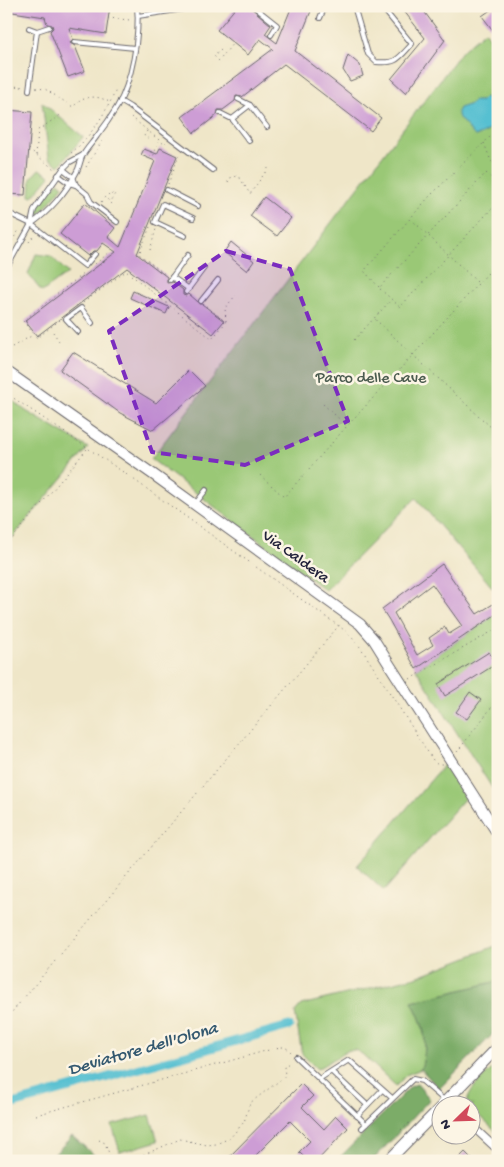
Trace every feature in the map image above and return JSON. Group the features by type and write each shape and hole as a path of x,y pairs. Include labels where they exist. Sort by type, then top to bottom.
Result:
{"street":[{"name":"Via Caldera","path":"6,371 193,508 360,624 374,640 498,834"},
{"path":"454,1094 498,1047"},
{"path":"388,1161 432,1117"},
{"path":"482,1135 498,1150"}],"lane":[{"path":"31,224 45,214 69,184 83,155 120,101 130,72 138,16 137,6"},
{"path":"138,16 203,6"},
{"path":"253,6 277,25 271,34"},
{"path":"320,18 325,6"},
{"path":"354,6 368,54 376,62 390,64 398,59 412,44 381,6"},
{"path":"29,28 37,31 49,27"},
{"path":"30,88 37,31"},
{"path":"74,42 134,48"},
{"path":"238,99 250,105 268,127"},
{"path":"120,101 130,106 213,170"},
{"path":"232,120 250,105"},
{"path":"220,113 232,120 249,141"},
{"path":"6,269 31,224 34,210 63,169 70,162 83,155"},
{"path":"63,169 74,177 76,185"},
{"path":"58,176 69,184 76,185 87,194 91,202 117,222"},
{"path":"167,188 198,206"},
{"path":"158,202 192,218"},
{"path":"163,204 154,222 185,236"},
{"path":"6,212 31,224 86,266 95,254"},
{"path":"188,255 171,278 187,290 204,268"},
{"path":"202,302 218,280"},
{"path":"78,332 65,317 80,306 92,324"},
{"path":"193,508 206,490"},
{"path":"296,1057 366,1124"},
{"path":"319,1079 349,1060 392,1098"},
{"path":"332,1072 367,1105"},
{"path":"362,1128 409,1082 415,1079 422,1081 435,1094"},
{"path":"357,1116 382,1090"}],"path":[{"path":"108,18 131,20"},
{"path":"221,50 214,56 219,61 233,43"},
{"path":"6,86 45,89 73,107 84,98 103,98 110,102"},
{"path":"36,155 38,130 62,114"},
{"path":"130,115 164,144 166,142"},
{"path":"498,129 429,197 364,272 400,307 498,202"},
{"path":"148,131 144,136 152,140"},
{"path":"85,168 106,134"},
{"path":"150,156 153,157 160,140"},
{"path":"484,143 491,161 498,167"},
{"path":"29,149 56,170"},
{"path":"167,188 181,154"},
{"path":"228,182 230,178 237,176 250,194 269,166"},
{"path":"379,288 486,173 498,184"},
{"path":"108,194 110,196 113,193 115,194 110,202"},
{"path":"410,218 478,282"},
{"path":"150,250 154,222"},
{"path":"154,222 139,254 171,278"},
{"path":"6,249 23,226"},
{"path":"96,264 110,252"},
{"path":"260,475 284,497 498,262"},
{"path":"65,317 37,338 23,321 89,269"},
{"path":"80,306 126,271 212,339 226,322 224,308 236,295"},
{"path":"354,340 392,300"},
{"path":"202,302 226,322"},
{"path":"374,319 493,429 498,423"},
{"path":"53,332 61,344"},
{"path":"12,347 34,334"},
{"path":"6,393 88,448 347,632 361,648 433,760 438,764 443,763"},
{"path":"323,404 347,426"},
{"path":"6,546 88,448"},
{"path":"187,518 193,508"},
{"path":"6,1020 343,620"},
{"path":"402,684 498,628"},
{"path":"455,756 498,699"},
{"path":"36,1115 282,1046 287,1048 296,1057 284,1066 285,1075 283,1078 250,1103 244,1122 230,1138 216,1144 207,1145 180,1139 130,1161"},
{"path":"401,1130 409,1122"},
{"path":"99,1140 105,1143 112,1161"}],"highlighted area":[{"path":"226,251 290,269 348,421 245,465 152,452 109,331"}],"green space":[{"name":"Parco delle Cave","path":"485,31 498,48 498,594 416,498 325,590 151,459 463,50"},
{"path":"42,102 83,137 59,166 49,158"},
{"path":"39,169 50,176 33,196 30,196 31,178"},
{"path":"58,182 63,186 39,214 36,209"},
{"path":"36,254 51,256 68,273 42,292 28,274"},
{"path":"6,396 26,411 88,448 6,545"},
{"path":"498,613 498,797 416,669"},
{"path":"444,765 465,798 384,891 357,866"},
{"path":"498,945 498,981 412,1002 420,1019 424,1035 423,1060 421,1069 406,1075 396,1086 362,1054 355,1050 349,1050 317,1069 302,1054 295,1012 301,1005 416,977"},
{"path":"498,981 498,1029 439,1089 421,1069 425,1051 424,1034 420,1019 412,1002"},
{"path":"498,1064 498,1134 482,1119 482,1094 470,1094 483,1077"},
{"path":"417,1084 430,1099 372,1161 336,1161 411,1086"},
{"path":"150,1115 158,1141 120,1152 112,1125"},
{"path":"72,1136 101,1161 48,1161"}],"water":[{"path":"485,97 498,100 498,122 485,133 475,136 459,118 457,112 459,108 471,104 473,101 481,101"}],"building":[{"path":"6,6 110,6 106,34 69,28 73,39 70,43 75,46 85,71 68,77 50,31 53,28 52,25 47,24 45,17 6,11"},
{"path":"237,6 249,6 271,25 265,34 277,43 292,6 313,6 295,51 381,118 371,131 284,64 242,97 236,96 235,101 223,110 218,110 217,115 194,133 182,117 273,49 260,39 248,55 217,30"},
{"path":"400,6 420,6 445,40 406,93 391,79 425,38"},
{"path":"498,6 498,37 482,16"},
{"path":"348,55 360,65 363,76 350,81 343,70"},
{"path":"6,110 32,112 25,195 6,194"},
{"path":"160,148 177,156 137,254 167,277 167,283 173,282 183,290 183,295 189,294 199,304 202,304 224,321 213,334 127,268 37,336 25,321 116,252 103,243 97,251 93,251 88,256 60,234 85,203 115,228 108,237 120,247 155,161 141,155 144,149 157,154"},
{"path":"264,197 291,218 277,236 250,216"},
{"path":"231,242 254,261 247,271 224,252"},
{"path":"133,291 169,307 166,314 130,298"},
{"path":"73,352 156,403 189,370 205,386 153,430 120,413 60,370"},
{"path":"442,564 477,614 498,601 498,613 416,669 382,609","holes":["432,584 462,626 449,634 445,627 429,638 433,645 417,655 394,613"]},
{"path":"489,652 496,664 445,696 438,684"},
{"path":"470,692 481,700 467,719 456,712"},
{"path":"301,1084 313,1096 302,1107 324,1129 336,1116 348,1128 317,1161 308,1161 299,1152 310,1141 290,1121 250,1161 225,1161"},
{"path":"465,1152 474,1161 456,1161"}],"waterway":[{"name":"Deviatore dell'Olona","path":"6,1106 289,1026"}]}
